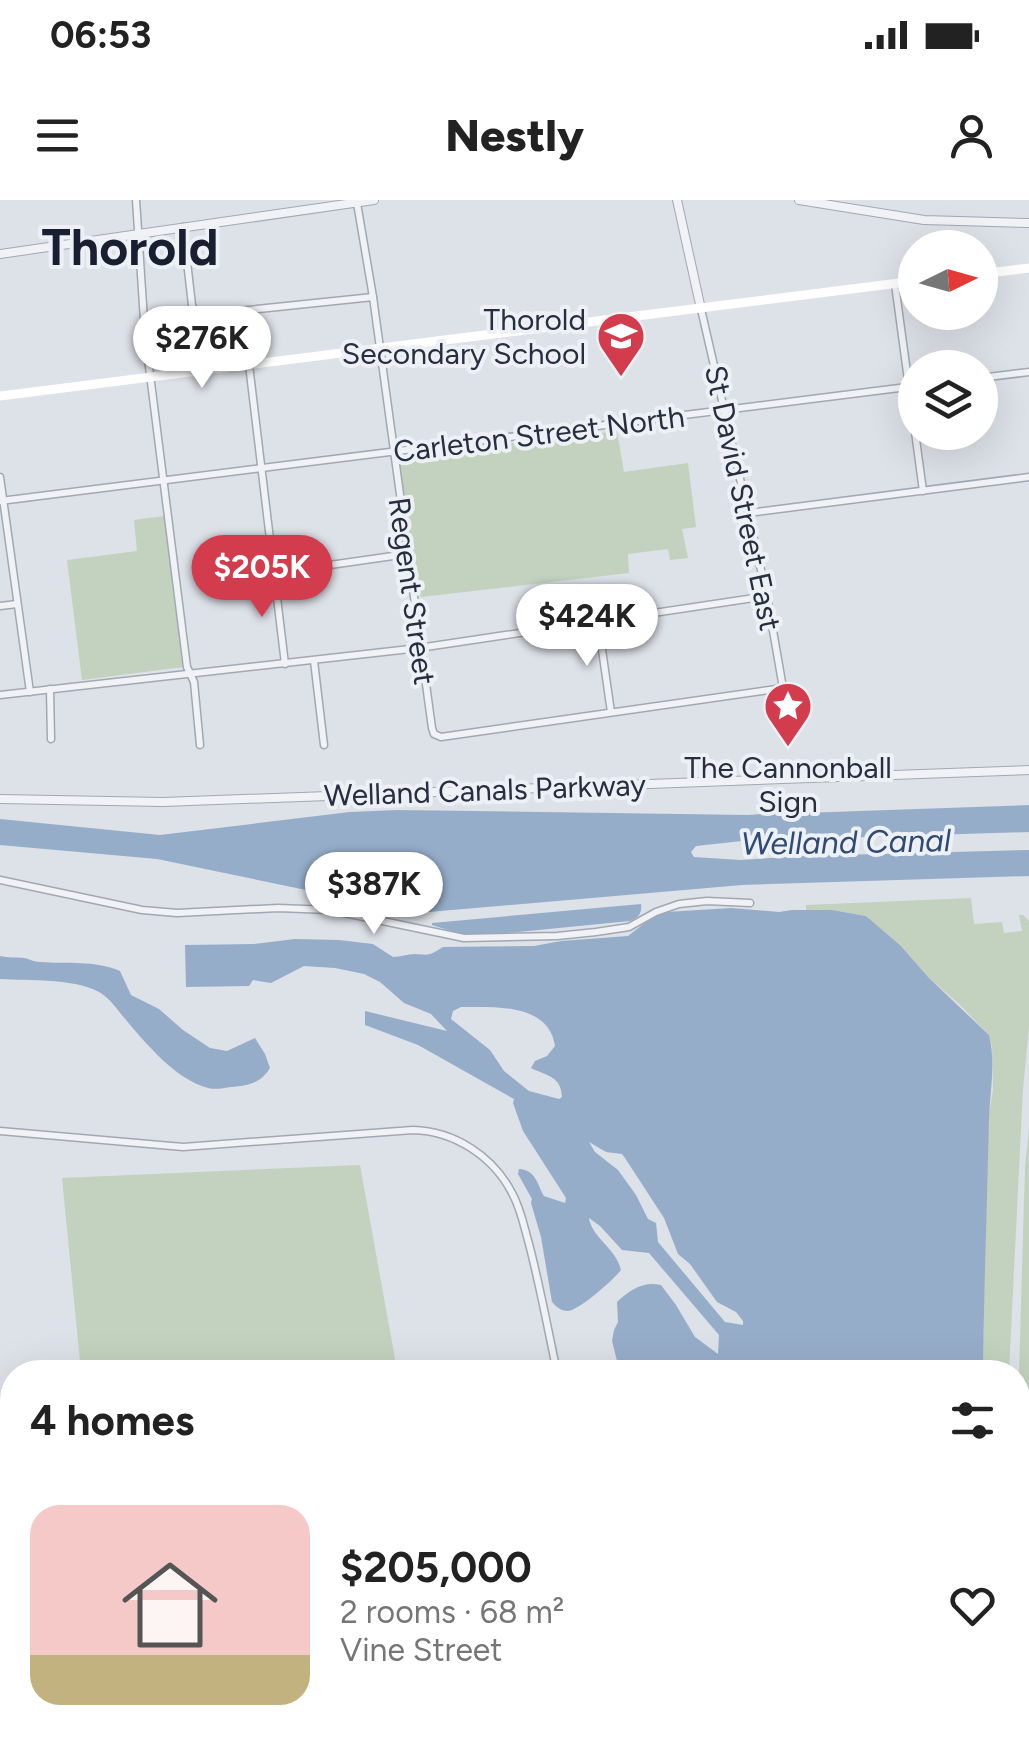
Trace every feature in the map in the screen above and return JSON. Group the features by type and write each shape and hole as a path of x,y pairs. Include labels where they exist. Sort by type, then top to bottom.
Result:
{"main road":[{"path":"998,272 1029,268"},
{"path":"0,396 898,284"}],"street":[{"path":"136,200 150,378 200,744"},
{"path":"0,254 374,200"},
{"path":"677,200 701,309"},
{"path":"799,200 942,221 1029,223"},
{"name":"Regent Street","path":"357,203 434,734 441,738 611,712"},
{"path":"183,226 192,306 200,315 373,298"},
{"path":"895,284 905,350"},
{"name":"St David Street East","path":"611,712 783,688 701,309"},
{"path":"249,365 285,664"},
{"path":"998,376 1029,372"},
{"name":"Carleton Street North","path":"1,501 898,389"},
{"path":"918,450 922,490"},
{"path":"0,477 30,692"},
{"path":"748,513 1029,477"},
{"path":"274,573 407,554"},
{"path":"0,695 419,648 766,596"},
{"path":"0,606 17,604"},
{"path":"598,622 611,712"},
{"path":"314,661 324,745"},
{"path":"50,689 52,739"},
{"name":"Welland Canals Parkway","path":"0,799 162,802 1029,770"},
{"path":"0,880 142,910 330,910 464,938 596,932 629,926 680,904 750,903"},
{"path":"0,1131 183,1148 413,1130 427,1130 462,1142 496,1168 512,1192 536,1271 555,1360"}],"green space":[{"path":"617,431 624,472 688,463 696,527 682,529 688,558 670,560 668,549 628,554 629,573 421,597 398,465 407,455"},
{"path":"164,516 183,667 82,680 67,560 137,551 134,520"},
{"path":"971,898 974,924 1002,922 1004,933 1022,931 1019,915 1029,921 1029,1026 1010,1360 983,1360 986,1186 993,1090 989,1035 866,916 806,910 806,905"},
{"path":"1029,1128 1029,1360 1019,1360"},
{"path":"360,1165 395,1360 80,1360 62,1178"}],"water":[{"path":"1029,805 1029,832 742,841 696,846 691,852 694,857 741,860 1029,850 1029,876 742,885 417,913 157,859 0,845 0,819 160,835 350,812 398,810 749,815"},
{"path":"641,904 639,915 630,921 498,934 460,934 432,925 432,923"},
{"path":"731,908 779,912 832,910 866,916 989,1035 992,1066 983,1360 617,1360 612,1341 618,1322 617,1302 643,1285 661,1285 695,1337 718,1354 719,1335 649,1253 622,1250 589,1218 621,1270 572,1310 562,1310 552,1302 532,1199 519,1169 533,1175 544,1196 565,1203 566,1198 523,1131 514,1099 418,1045 365,1025 365,1011 447,1031 431,1014 404,1003 364,974 335,968 304,966 271,983 253,980 249,986 186,987 185,945 339,940 373,944 396,957 429,954 443,947 534,946 628,936 655,915","holes":["461,1007 489,1007 531,1015 551,1032 555,1046 531,1068 556,1081 562,1097 529,1091 504,1071 490,1050 451,1019 453,1011","589,1142 606,1152 622,1154 664,1218 678,1254 690,1264 717,1302 736,1312 743,1325 725,1322 658,1242 656,1223 648,1219 618,1170 595,1152"]},
{"path":"0,956 91,964 120,971 131,995 159,1009 210,1048 227,1051 255,1038 270,1068 258,1080 243,1086 214,1089 195,1083 160,1057 103,994 64,982 0,979"}],"place":[{"name":"Thorold Secondary School","path":"621,378"},
{"name":"The Cannonball Sign","path":"788,748"}],"district":[{"name":"Thorold","path":"130,247"}],"water label":[{"name":"Welland Canal","path":"846,842"}]}
